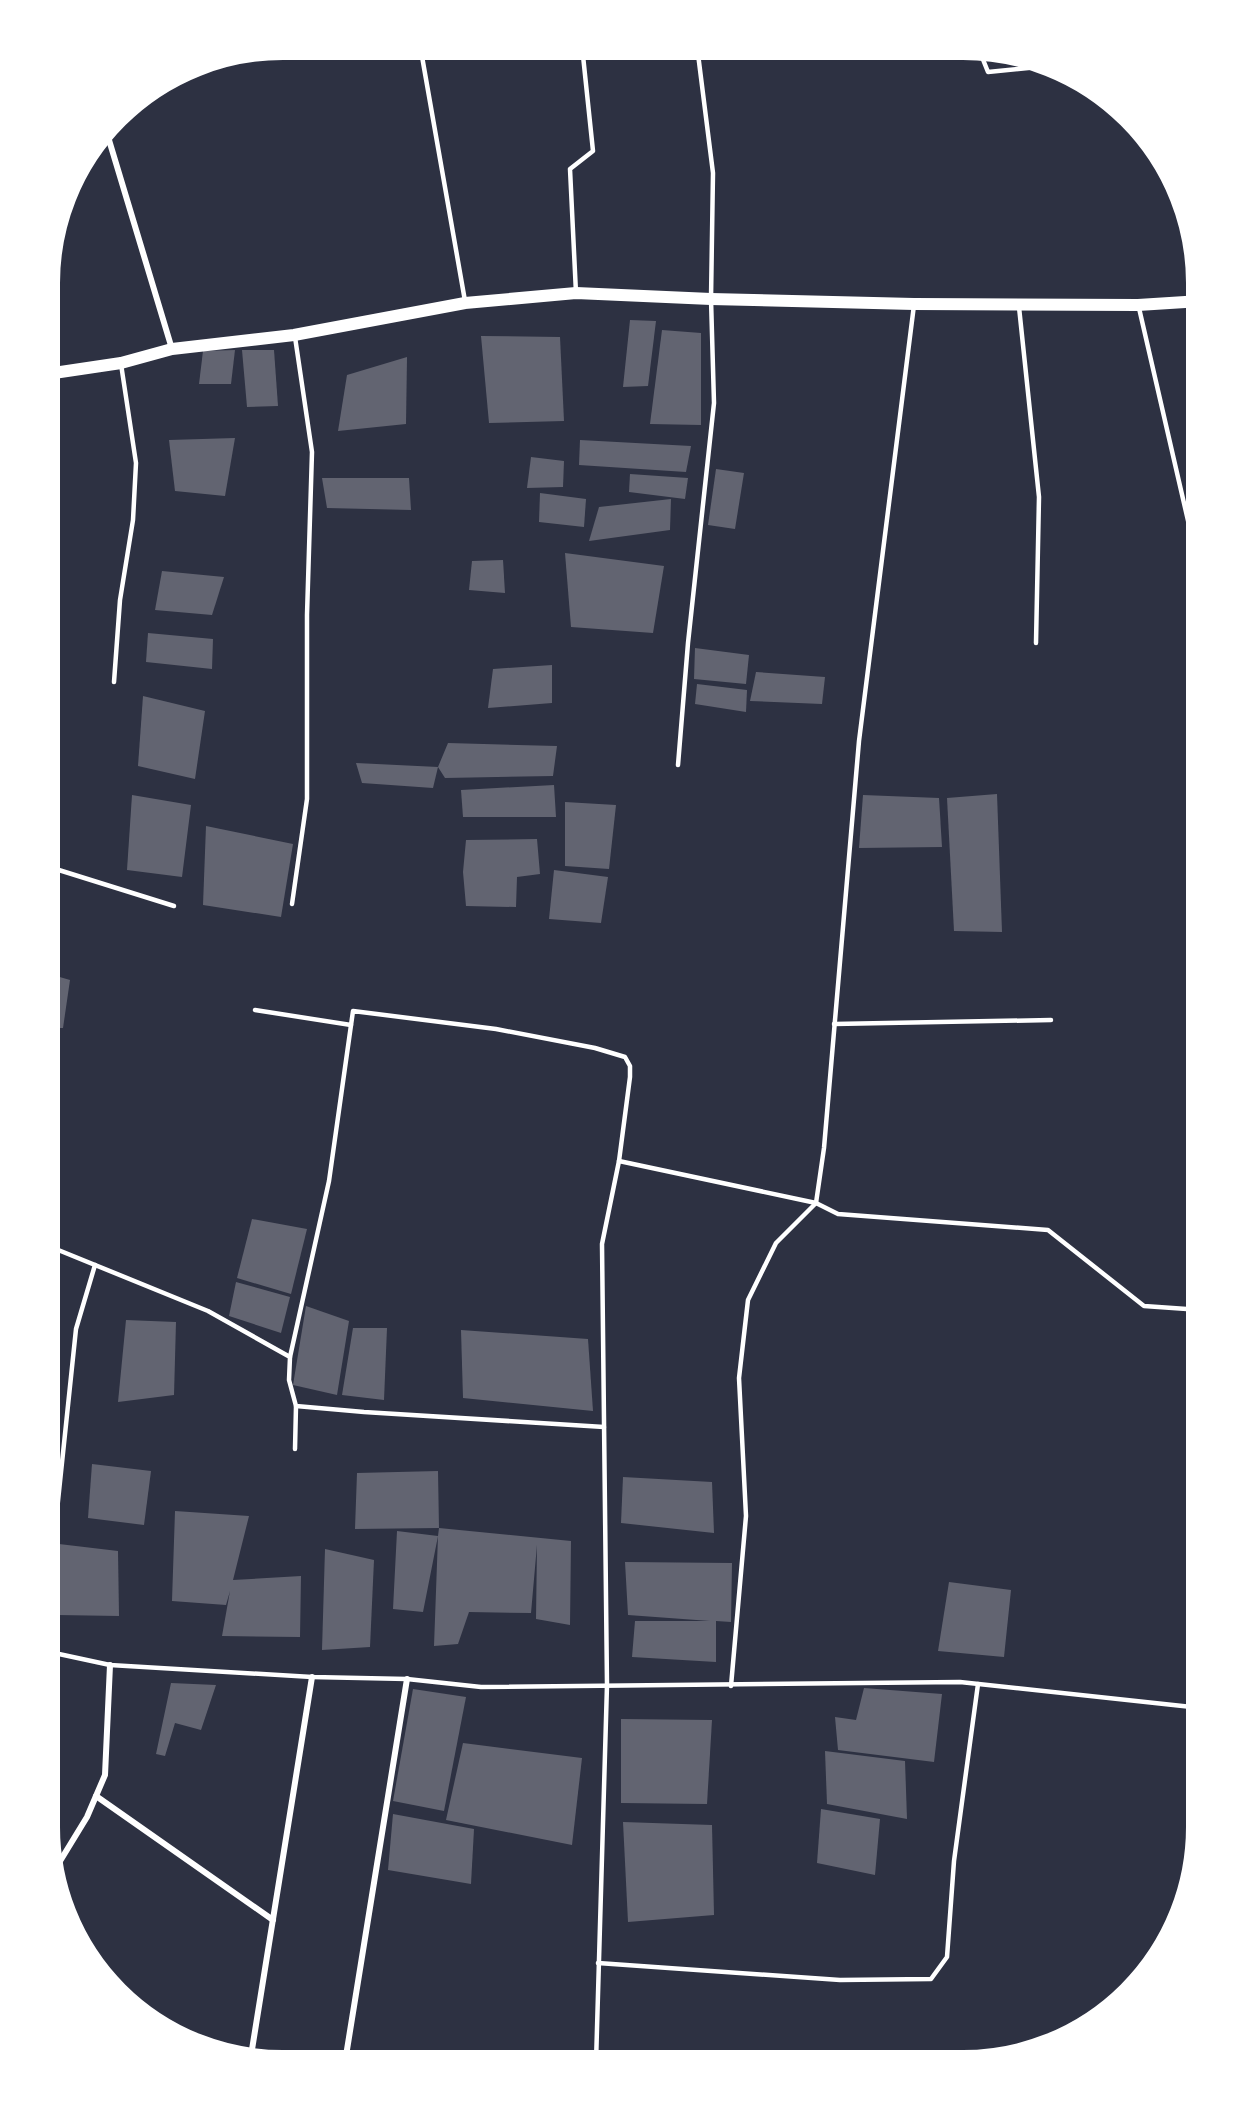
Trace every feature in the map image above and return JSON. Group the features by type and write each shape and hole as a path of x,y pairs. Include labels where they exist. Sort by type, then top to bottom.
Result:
{"main road":[{"path":"56,373 121,363 172,349 294,334 465,303 576,293 914,304 1138,305 1190,302"}],"street":[{"path":"108,137 172,349"},
{"path":"58,1864 87,1816 105,1775 110,1665"},
{"path":"252,2052 312,1677"},
{"path":"346,2054 407,1679"},
{"path":"96,1796 273,1920"}],"lane":[{"path":"422,56 465,303"},
{"path":"576,293 570,169 593,151 583,56"},
{"path":"678,765 688,643 714,403 711,299 713,173 699,56"},
{"path":"982,56 988,72 1034,67"},
{"path":"731,1686 746,1516 739,1378 748,1300 776,1243 816,1203 824,1148 859,741 914,304"},
{"path":"1019,304 1039,497 1036,643"},
{"path":"1138,305 1190,530"},
{"path":"292,904 307,799 307,615 312,452 294,334"},
{"path":"114,682 120,600 133,520 136,463 121,363"},
{"path":"56,869 174,906"},
{"path":"255,1010 351,1025"},
{"path":"295,1449 296,1406 289,1380 290,1357 329,1181 353,1011 496,1029 595,1048 625,1057 630,1066 630,1077 619,1161 602,1244 607,1685 596,2054"},
{"path":"834,1024 1051,1020"},
{"path":"619,1161 816,1203 838,1214 1048,1230 1144,1306 1190,1309"},
{"path":"56,1249 208,1311 290,1357"},
{"path":"56,1520 76,1329 95,1265"},
{"path":"296,1406 604,1427"},
{"path":"56,1653 110,1665 312,1677 407,1679 481,1687 960,1682 1190,1707"},
{"path":"598,1963 840,1980 932,1979 947,1957 954,1861 978,1684"}],"building":[{"path":"630,320 656,321 648,386 623,387"},
{"path":"662,330 701,333 701,425 650,424"},
{"path":"481,336 560,337 564,421 489,423"},
{"path":"235,350 231,384 199,384 203,351"},
{"path":"242,350 274,350 278,406 247,407"},
{"path":"407,357 406,424 338,431 347,375"},
{"path":"56,399 58,441 56,441"},
{"path":"235,438 225,496 175,491 169,440"},
{"path":"580,440 691,446 686,472 579,465"},
{"path":"531,457 564,461 563,487 527,488"},
{"path":"716,469 744,473 735,529 708,525"},
{"path":"630,474 688,478 685,499 629,492"},
{"path":"322,478 409,478 411,510 327,508"},
{"path":"540,493 586,499 584,527 539,522"},
{"path":"671,499 670,530 589,541 599,507"},
{"path":"565,553 664,566 653,633 571,627"},
{"path":"1189,556 1190,556 1190,616"},
{"path":"503,560 505,593 469,590 472,561"},
{"path":"162,571 224,577 212,615 155,610"},
{"path":"148,633 213,639 212,669 146,662"},
{"path":"695,648 749,655 746,684 694,679"},
{"path":"552,665 552,703 488,708 493,669"},
{"path":"756,672 825,677 822,704 750,701"},
{"path":"697,684 747,690 746,712 695,704"},
{"path":"143,696 205,711 195,779 138,766"},
{"path":"448,743 557,746 553,776 445,778 438,767"},
{"path":"356,763 438,767 433,788 362,783"},
{"path":"554,785 556,817 463,817 461,790"},
{"path":"997,794 1002,932 954,931 947,798"},
{"path":"132,795 191,805 182,877 127,870"},
{"path":"863,795 939,798 942,847 859,848"},
{"path":"565,802 616,805 609,869 565,866"},
{"path":"206,826 293,844 281,917 203,905"},
{"path":"537,839 540,874 517,877 516,907 466,906 463,872 466,840"},
{"path":"554,870 608,877 601,923 549,919"},
{"path":"56,976 70,980 63,1028 56,1028"},
{"path":"252,1219 307,1229 291,1294 237,1278"},
{"path":"236,1282 290,1297 281,1333 229,1316"},
{"path":"306,1306 349,1321 337,1395 293,1385"},
{"path":"126,1320 176,1322 174,1395 118,1402"},
{"path":"353,1328 387,1328 384,1400 342,1395"},
{"path":"461,1330 588,1339 593,1411 463,1398"},
{"path":"92,1464 151,1471 144,1525 88,1518"},
{"path":"438,1471 439,1528 355,1529 357,1473"},
{"path":"623,1477 712,1482 714,1533 621,1523"},
{"path":"175,1511 249,1516 233,1580 301,1576 300,1637 222,1636 230,1591 226,1605 172,1601"},
{"path":"439,1528 571,1541 570,1625 536,1619 537,1545 531,1613 469,1612 458,1644 434,1646"},
{"path":"397,1531 438,1536 423,1612 393,1609"},
{"path":"59,1544 118,1551 119,1616 57,1615"},
{"path":"325,1549 374,1560 370,1647 322,1650"},
{"path":"625,1562 732,1563 731,1622 716,1621 716,1662 632,1657 635,1621 710,1621 628,1615"},
{"path":"949,1582 1011,1590 1004,1657 938,1651"},
{"path":"171,1683 216,1685 201,1730 175,1723 165,1756 156,1754"},
{"path":"864,1688 942,1694 934,1762 838,1750 835,1717 856,1720"},
{"path":"413,1689 466,1697 444,1811 393,1801"},
{"path":"621,1719 712,1720 707,1804 621,1803"},
{"path":"463,1743 582,1758 572,1845 446,1820"},
{"path":"825,1751 905,1761 907,1819 827,1804"},
{"path":"821,1809 880,1819 875,1875 817,1863"},
{"path":"393,1814 474,1829 471,1884 388,1870"},
{"path":"623,1822 712,1825 714,1915 628,1922"}]}
